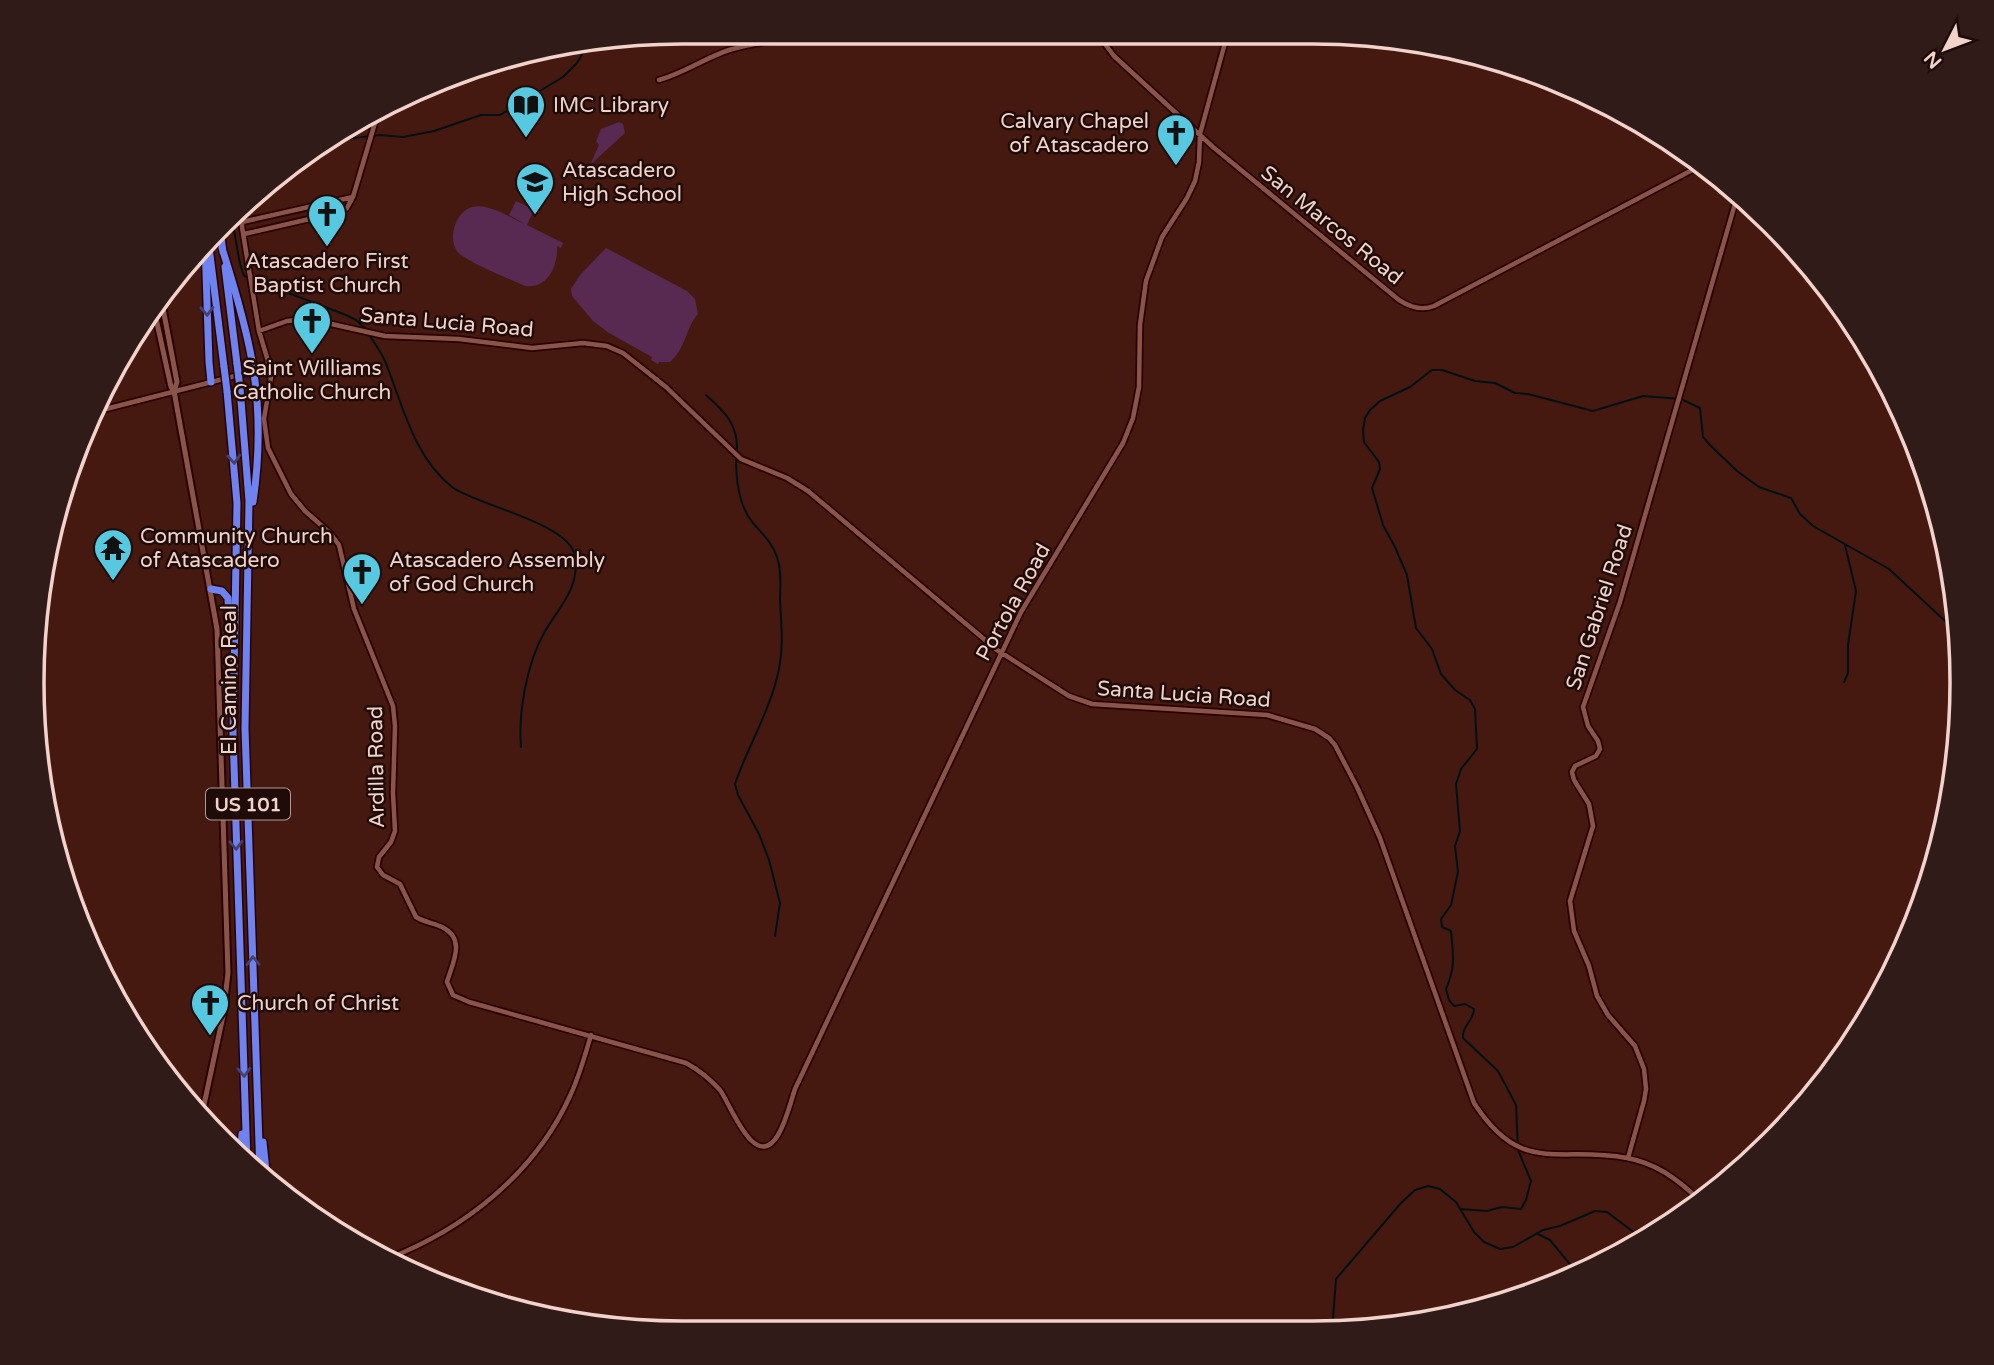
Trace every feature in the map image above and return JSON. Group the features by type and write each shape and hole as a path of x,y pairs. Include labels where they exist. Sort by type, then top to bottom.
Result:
{"highway":[{"name":"El Camino Real","path":"221,241 247,450 250,530 245,728 260,1162"},
{"path":"222,248 234,285 254,372 256,483 250,530"},
{"name":"El Camino Real","path":"209,254 227,391 237,503 233,733 247,1149"},
{"path":"207,255 211,382"},
{"path":"211,589 222,591 228,598 229,628 233,641"},
{"path":"241,1144 245,1102"},
{"path":"258,1109 265,1166"}],"main road":[{"name":"El Camino Real","path":"164,311 177,382 174,391"},
{"name":"El Camino Real","path":"156,321 174,391 218,639 228,973 223,1016 204,1106"}],"street":[{"path":"659,80 680,73 712,56 766,44"},
{"name":"San Marcos Road","path":"1105,44 1114,56 1269,194 1411,307 1425,309 1691,170"},
{"name":"Portola Road","path":"745,1135 751,1142 761,1146 772,1143 779,1134 795,1089 1001,653 1032,593 1124,443 1133,418 1139,387 1140,326 1146,281 1162,237 1195,181 1200,134 1225,44"},
{"path":"353,197 243,222 244,234 340,212 347,208 353,197 374,123"},
{"name":"San Gabriel Road","path":"1628,1158 1646,1090 1644,1069 1635,1046 1608,1015 1597,996 1574,930 1570,901 1593,827 1589,804 1574,780 1573,772 1576,766 1596,756 1600,748 1588,726 1583,707 1624,588 1735,204"},
{"name":"Ardilla Road","path":"244,234 259,331 268,361 266,368 271,377 264,419 268,448 297,501 339,545 354,609 393,706 395,831 391,842 379,857 378,869 400,884 416,917 444,928 453,937 457,955 447,982 453,995 469,1002 668,1057 694,1068 722,1092 745,1135"},
{"name":"Santa Lucia Road","path":"259,331 287,321 309,319 386,336 467,340 532,348 583,343 612,348 666,387 741,459 787,478 808,491 1001,653 1082,702 1267,715 1315,729 1329,738 1349,772 1380,838 1471,1093 1483,1117 1503,1137 1532,1152 1628,1158 1667,1172 1693,1194"},
{"path":"107,407 266,368"},
{"path":"399,1254 428,1242 468,1217 490,1200 526,1164 570,1096 591,1035"}],"shaded area":[{"path":"619,122 623,124 625,133 590,165 599,145 596,141 601,129"},
{"path":"516,201 534,210 527,225 563,243 561,248 557,246 556,261 550,275 540,284 533,286 525,286 469,260 457,251 453,242 455,225 461,214 477,206 496,210 525,224 509,215"},
{"path":"606,248 687,291 695,299 698,314 670,362 658,364 651,360 652,357 609,333 593,321 572,296 571,289 580,275"}],"waterway":[{"path":"347,139 380,135 403,137 434,131 481,115 500,115 563,77 584,52"},
{"path":"234,228 244,276 346,315 366,329"},
{"path":"369,334 385,361 418,445 439,474 464,494 540,524 557,534 569,544 575,556 576,568 571,588 544,633 528,673 521,719 521,747"},
{"path":"1461,1209 1521,1209 1531,1181 1518,1150 1516,1105 1498,1071 1463,1038 1474,1009 1465,1004 1454,1006 1446,989 1453,967 1451,931 1442,927 1441,919 1451,905 1458,872 1455,846 1460,831 1456,784 1461,769 1477,749 1475,709 1470,700 1455,690 1441,674 1432,649 1416,628 1407,575 1383,525 1372,488 1380,469 1379,462 1364,442 1365,418 1370,410 1380,401 1410,387 1432,370 1495,383 1515,393 1593,411 1643,396 1681,399 1700,408 1703,437 1737,471 1759,487 1791,498 1800,514 1813,526 1889,569 1947,623"},
{"path":"706,395 733,426 737,451"},
{"path":"736,456 737,483 744,508 773,547 780,573 781,660 771,698 735,784 769,860 780,903 775,936"},
{"path":"1844,682 1848,673 1848,645 1856,591 1845,545"},
{"path":"1333,1320 1336,1279 1401,1203 1415,1190 1428,1186 1440,1189 1456,1202 1474,1232 1484,1242 1500,1249 1513,1247 1543,1230 1595,1211 1607,1212 1635,1233"},
{"path":"1538,1234 1550,1240 1571,1266"}],"place":[{"name":"IMC Library","path":"526,139"},
{"name":"Calvary Chapel of Atascadero","path":"1176,167"},
{"name":"Atascadero High School","path":"535,216"},
{"name":"Atascadero First Baptist Church","path":"327,248"},
{"name":"Saint Williams Catholic Church","path":"312,355"},
{"name":"Community Church of Atascadero","path":"113,582"},
{"name":"Atascadero Assembly of God Church","path":"362,606"},
{"name":"Church of Christ","path":"210,1037"}]}
